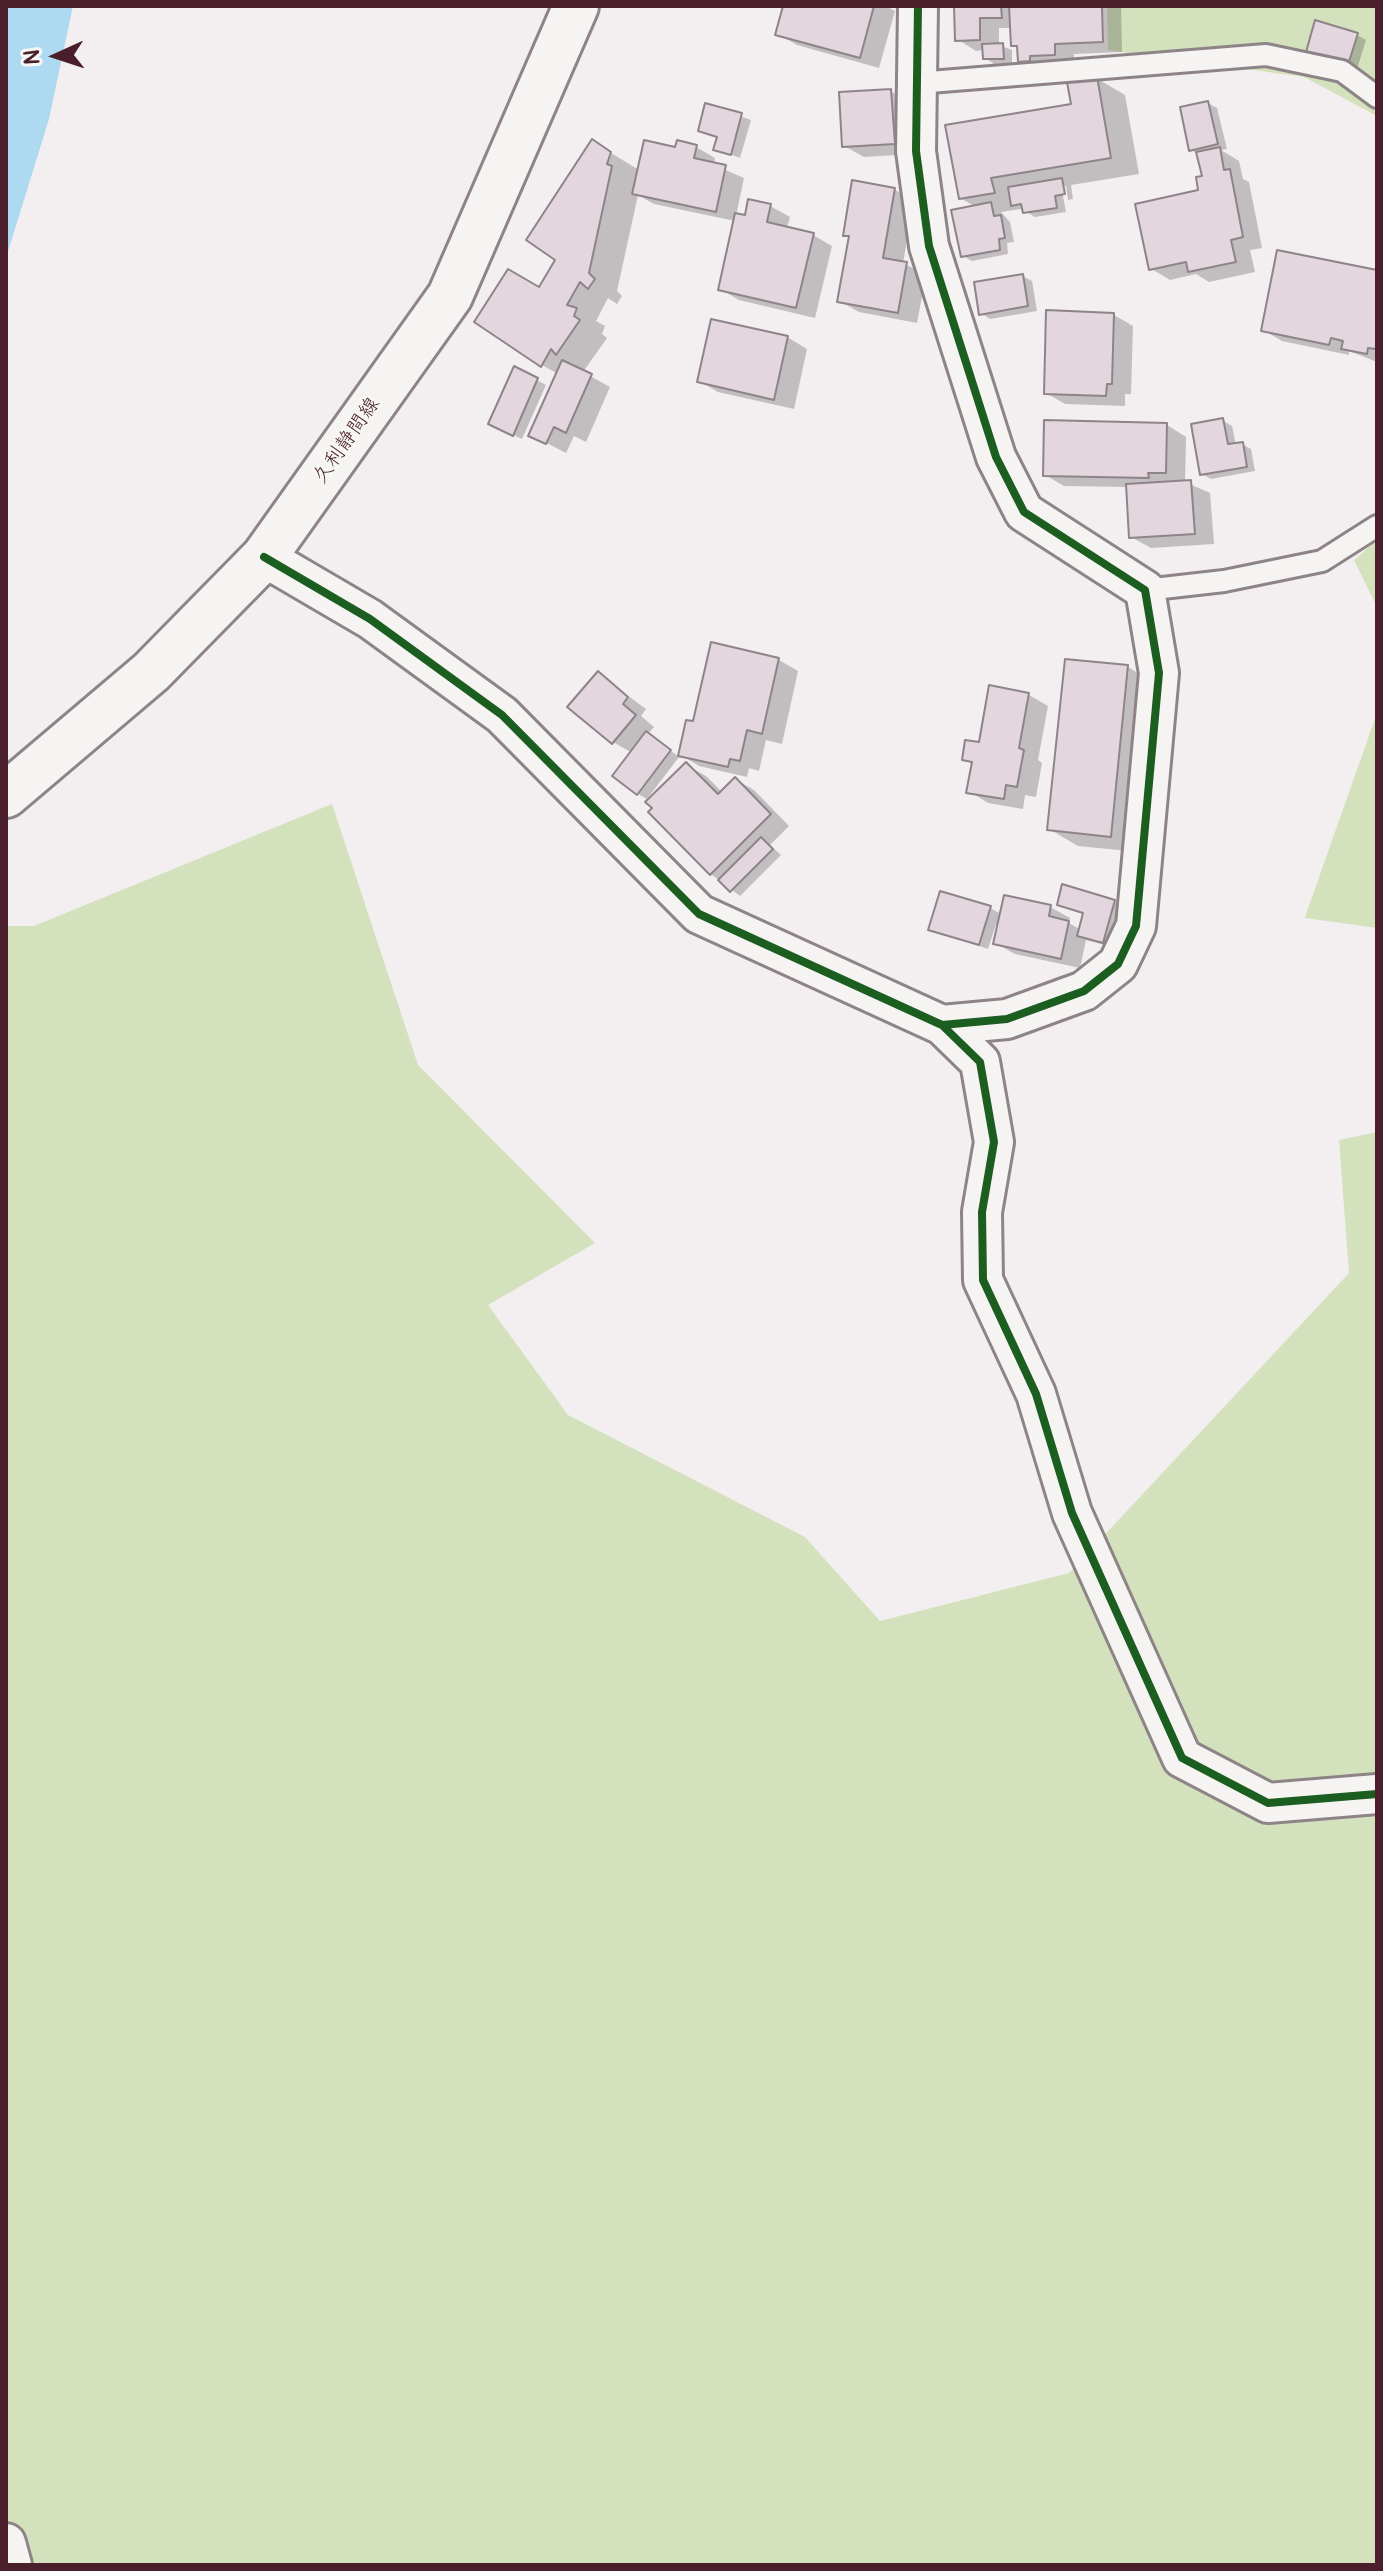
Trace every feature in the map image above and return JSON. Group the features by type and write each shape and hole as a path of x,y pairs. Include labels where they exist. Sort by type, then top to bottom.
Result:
{"main road":[{"name":"久利静間線","path":"6,795 151,672 264,557 450,296 576,6"}],"street":[{"path":"918,6 916,151 929,246 996,457 1024,512 1145,590 1159,673 1136,926 1118,964 1084,991 1007,1019 942,1025"},
{"path":"264,557 370,619 502,715 699,914 942,1025 980,1062 994,1142 982,1212 983,1280 1036,1394 1072,1513 1182,1758 1268,1803 1377,1794"},
{"path":"6,2543 12,2565"}],"lane":[{"path":"917,83 1266,55 1342,71 1377,97"},
{"path":"1145,590 1224,581 1322,561 1377,526"}],"green space":[{"path":"1107,6 1377,6 1377,116 1304,77 1108,50"},
{"path":"1377,540 1377,607 1354,560"},
{"path":"1377,713 1377,928 1305,918 1305,917"},
{"path":"332,804 418,1065 595,1243 488,1305 568,1415 805,1537 880,1621 1069,1573 1349,1273 1339,1140 1377,1132 1377,2565 6,2565 6,926 34,926"}],"water":[{"path":"6,6 73,6 49,119 6,258"}],"building":[{"path":"783,6 874,6 860,58 775,35"},
{"path":"954,6 1001,6 1002,18 980,18 980,40 955,41"},
{"path":"1009,6 1102,6 1103,42 1055,44 1055,55 1030,56 1030,61 1018,62 1017,46 1011,46"},
{"path":"1315,20 1358,33 1348,65 1306,52"},
{"path":"1003,43 1004,59 983,59 982,44"},
{"path":"1097,76 1111,158 991,178 995,193 959,199 945,125 1071,104 1067,82"},
{"path":"891,89 895,144 842,147 839,92"},
{"path":"1208,101 1218,144 1189,151 1180,107"},
{"path":"705,103 742,113 731,155 713,150 717,137 698,131"},
{"path":"592,139 611,152 607,164 612,166 589,273 595,279 588,289 580,282 567,305 577,308 574,316 580,320 556,355 551,349 541,367 474,322 508,269 539,287 555,260 526,240"},
{"path":"644,140 675,147 677,140 697,145 694,158 726,165 716,212 632,194"},
{"path":"1220,147 1224,170 1230,169 1243,237 1231,240 1236,262 1188,272 1186,262 1149,270 1135,204 1198,190 1196,177 1202,176 1196,152"},
{"path":"1062,178 1065,194 1055,196 1057,208 1023,213 1021,204 1011,206 1008,187"},
{"path":"852,180 895,188 883,258 907,262 898,313 837,302 849,236 843,236"},
{"path":"748,199 771,204 767,222 814,233 796,308 718,290 735,213 745,215"},
{"path":"991,202 994,216 1001,215 1005,238 999,239 1000,250 961,257 951,210"},
{"path":"1277,250 1377,270 1376,349 1368,348 1367,354 1341,349 1343,341 1331,338 1329,345 1261,331"},
{"path":"1023,274 1028,306 979,315 974,282"},
{"path":"1046,310 1114,313 1112,384 1107,384 1106,396 1044,394"},
{"path":"711,319 788,336 774,400 697,382"},
{"path":"562,360 592,374 566,433 554,427 546,444 528,436"},
{"path":"514,366 538,378 513,436 488,424"},
{"path":"1223,418 1228,444 1243,442 1247,467 1200,475 1191,424"},
{"path":"1044,420 1167,423 1166,473 1148,473 1149,478 1043,476"},
{"path":"1191,480 1195,534 1129,538 1126,484"},
{"path":"711,642 779,658 762,734 747,730 740,761 730,759 728,767 678,756 686,720 693,721"},
{"path":"1065,659 1128,665 1111,837 1047,830"},
{"path":"598,671 628,697 623,704 636,715 612,744 567,707"},
{"path":"989,685 1029,693 1019,748 1024,750 1017,787 1006,785 1004,799 966,793 972,762 962,760 965,740 979,742"},
{"path":"646,731 671,750 637,795 612,776"},
{"path":"686,762 718,794 735,777 771,814 710,875 648,812 652,808 645,802"},
{"path":"761,837 773,849 730,892 718,880"},
{"path":"1062,884 1115,900 1103,943 1077,936 1083,913 1057,905"},
{"path":"940,891 991,906 979,945 928,930"},
{"path":"1004,895 1051,905 1049,916 1069,921 1061,959 993,944"}],"cycle path":[{"path":"918,6 916,151 929,246 996,457 1024,512 1145,590 1159,673 1136,926 1118,964 1084,991 1007,1019 942,1025"},
{"path":"264,557 370,619 502,715 699,914 942,1025 980,1062 994,1142 982,1212 983,1280 1036,1394 1072,1513 1182,1758 1268,1803 1377,1794"}]}
